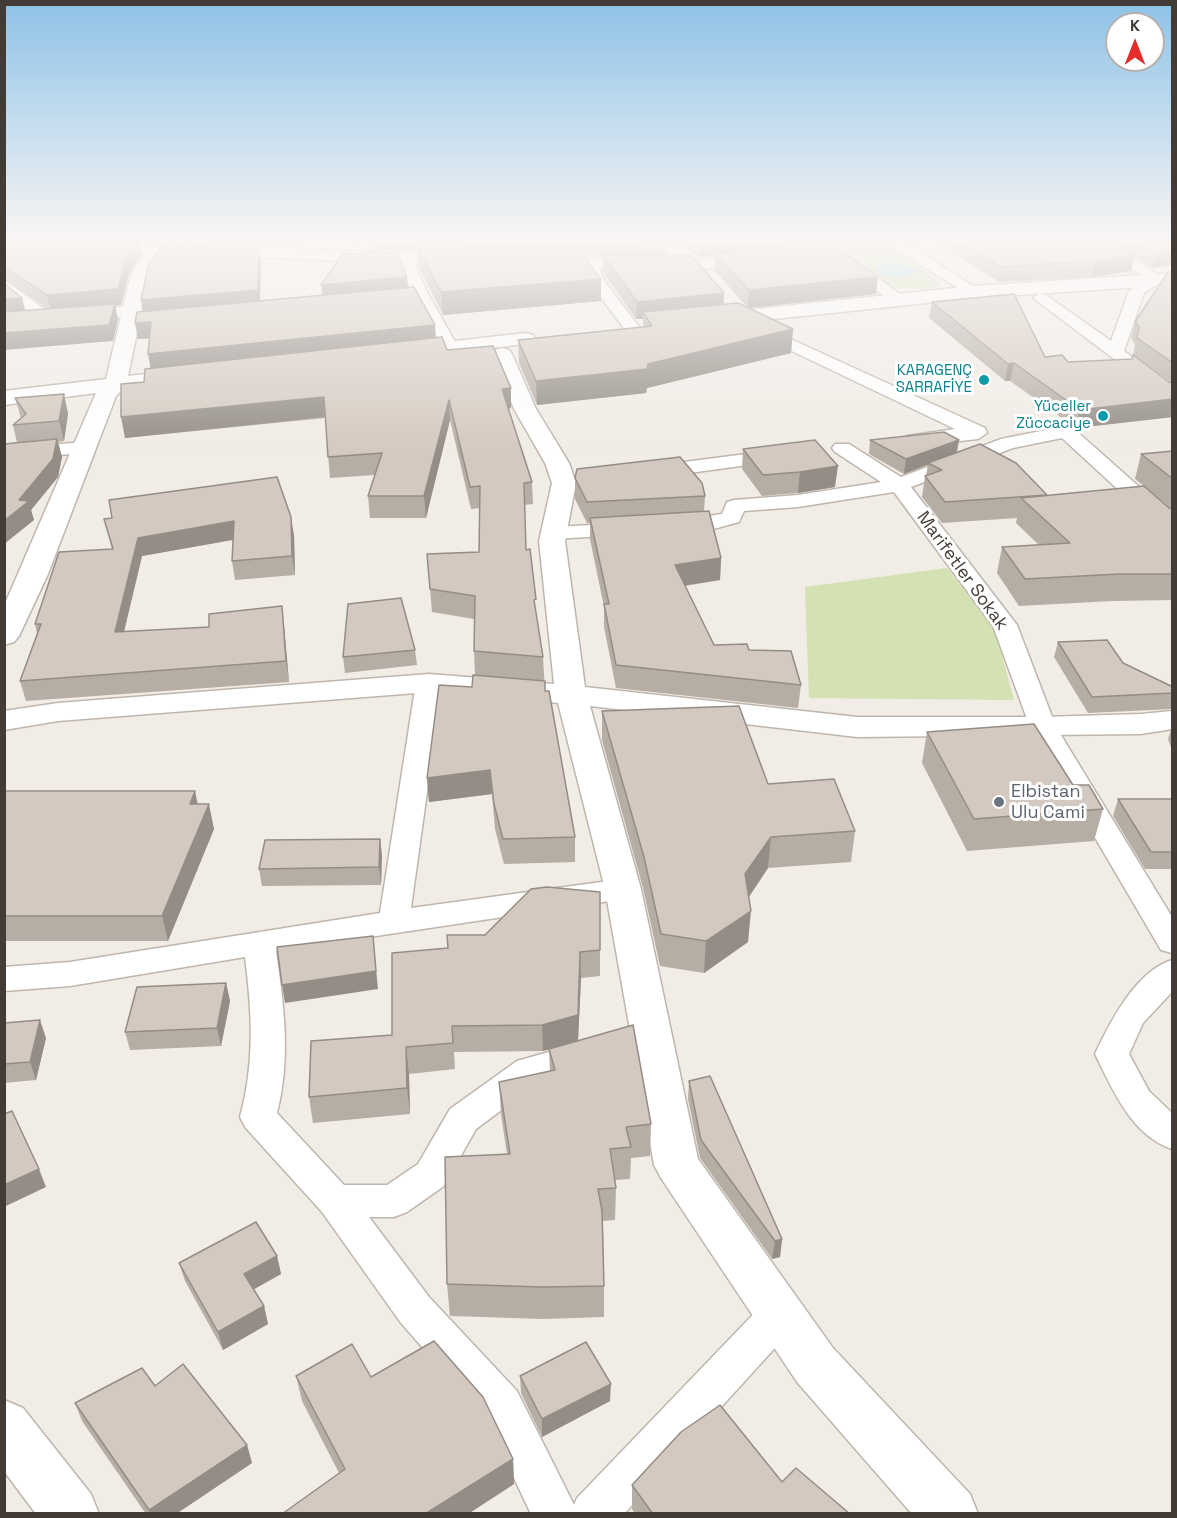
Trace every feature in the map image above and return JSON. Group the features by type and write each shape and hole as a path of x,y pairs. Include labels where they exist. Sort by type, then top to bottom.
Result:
{"street":[{"path":"38,312 46,318"},
{"path":"4,636 34,574 111,389 135,312"},
{"path":"426,312 450,347"},
{"path":"611,312 620,333 655,331"},
{"path":"738,312 746,321 978,432 1008,443"},
{"path":"700,326 813,312"},
{"path":"746,321 863,312"},
{"path":"1060,312 1173,394"},
{"path":"1115,352 1129,312"},
{"path":"4,322 46,318 134,317"},
{"path":"545,343 502,354 382,361 450,347 545,343"},
{"path":"502,354 525,409 557,463 575,482 552,541 571,695 623,889 677,1165 815,1365 950,1514"},
{"path":"4,398 209,379"},
{"path":"1153,380 1173,379"},
{"path":"4,408 111,389"},
{"path":"899,442 978,432"},
{"path":"555,533 704,525 732,518 734,506 798,501 899,485 1008,443 1066,432 1173,527"},
{"name":"Marifetler Sokak","path":"876,444 833,449 899,485 1005,625 1043,727 1173,942"},
{"path":"4,454 86,448"},
{"path":"630,475 801,453"},
{"path":"4,721 58,712 429,683 571,695 857,727 1043,727 1142,724 1173,720"},
{"path":"394,921 429,683"},
{"path":"4,979 70,974 394,921 623,889"},
{"path":"259,943 269,1023 268,1088 258,1117 334,1201 415,1310 501,1406 555,1514"},
{"path":"1173,972 1129,1016 1112,1054 1136,1101 1173,1134"},
{"path":"334,1201 394,1201 431,1175 463,1119 529,1071 651,1036"},
{"path":"593,1514 780,1314"},
{"path":"4,1426 71,1514"}],"green space":[{"path":"947,568 995,630 1014,700 809,698 805,587"}],"building":[{"path":"4,312 113,312 109,325 4,333"},
{"path":"137,312 428,312 435,325 148,354 151,322 135,323"},
{"path":"643,312 757,312 793,329 648,364 647,369 536,381 518,340 652,326"},
{"path":"944,312 1023,312 1045,357 1062,355 1068,362 1132,359 1133,355 1173,383 1173,399 1080,410 1014,363 1008,364"},
{"path":"1142,312 1173,312 1173,363 1137,338 1139,327 1135,322"},
{"path":"442,337 447,350 493,346 511,388 502,389 532,482 524,483 526,550 530,549 536,599 534,600 543,657 474,651 475,596 430,589 427,554 479,552 480,486 470,487 449,400 424,496 368,496 382,453 328,457 324,397 121,417 121,384 144,382 145,369"},
{"path":"64,394 59,421 13,425 26,414 15,398"},
{"path":"944,432 959,440 906,459 870,440"},
{"path":"57,439 53,459 19,500 29,501 4,521 4,444"},
{"path":"815,440 838,466 763,475 743,449"},
{"path":"980,444 1016,463 1047,495 945,502 925,476 942,470 928,463"},
{"path":"1173,451 1173,479 1141,454"},
{"path":"680,457 702,483 705,496 587,502 575,478 577,469"},
{"path":"277,477 291,517 292,556 232,561 234,521 138,538 115,632 209,627 209,614 282,606 286,661 20,681 41,624 35,624 59,552 113,549 104,519 112,518 109,500"},
{"path":"1144,486 1173,509 1173,574 1119,574 1025,579 1002,547 1070,543 1021,498"},
{"path":"709,511 721,558 675,565 714,645 747,644 749,650 791,651 801,685 616,665 604,604 609,604 590,518"},
{"path":"401,598 415,650 343,657 348,604"},
{"path":"1107,640 1123,663 1173,687 1173,693 1092,697 1058,642"},
{"path":"473,675 545,681 545,691 549,691 575,837 503,839 494,804 490,770 427,778 439,685 472,687"},
{"path":"739,706 768,784 834,779 855,831 771,837 745,874 751,911 706,941 661,934 644,857 602,711"},
{"path":"1034,724 1073,785 1089,785 1103,809 974,819 927,732"},
{"path":"4,791 195,791 190,804 209,804 162,916 4,916"},
{"path":"1118,799 1173,799 1173,852 1151,852"},
{"path":"380,839 379,867 259,869 265,840"},
{"path":"547,887 600,892 600,950 580,952 578,1015 542,1025 452,1026 453,1043 406,1047 407,1088 309,1097 311,1041 392,1035 392,953 448,948 447,935 485,935 531,889"},
{"path":"373,936 376,971 282,985 277,947"},
{"path":"226,983 217,1028 125,1032 137,987"},
{"path":"40,1020 30,1062 4,1064 4,1023"},
{"path":"633,1025 651,1124 626,1127 631,1147 610,1149 616,1188 598,1189 602,1211 604,1286 447,1284 445,1157 510,1154 499,1082 555,1070 549,1049"},
{"path":"710,1076 782,1239 775,1241 701,1140 689,1081"},
{"path":"12,1111 39,1169 4,1185 4,1114"},
{"path":"256,1222 277,1256 244,1274 264,1306 218,1332 179,1263"},
{"path":"434,1341 483,1397 513,1459 425,1514 282,1514 345,1469 296,1376 352,1344 371,1377"},
{"path":"586,1342 611,1384 542,1419 520,1376"},
{"path":"183,1364 247,1445 149,1510 75,1403 142,1368 155,1386"},
{"path":"720,1405 782,1482 796,1468 850,1514 653,1514 632,1485 681,1432"}],"place":[{"name":"KARAGENÇ SARRAFİYE","path":"984,380"},
{"name":"Yüceller Züccaciye","path":"1103,416"},
{"name":"Elbistan Ulu Cami","path":"999,802"}]}
